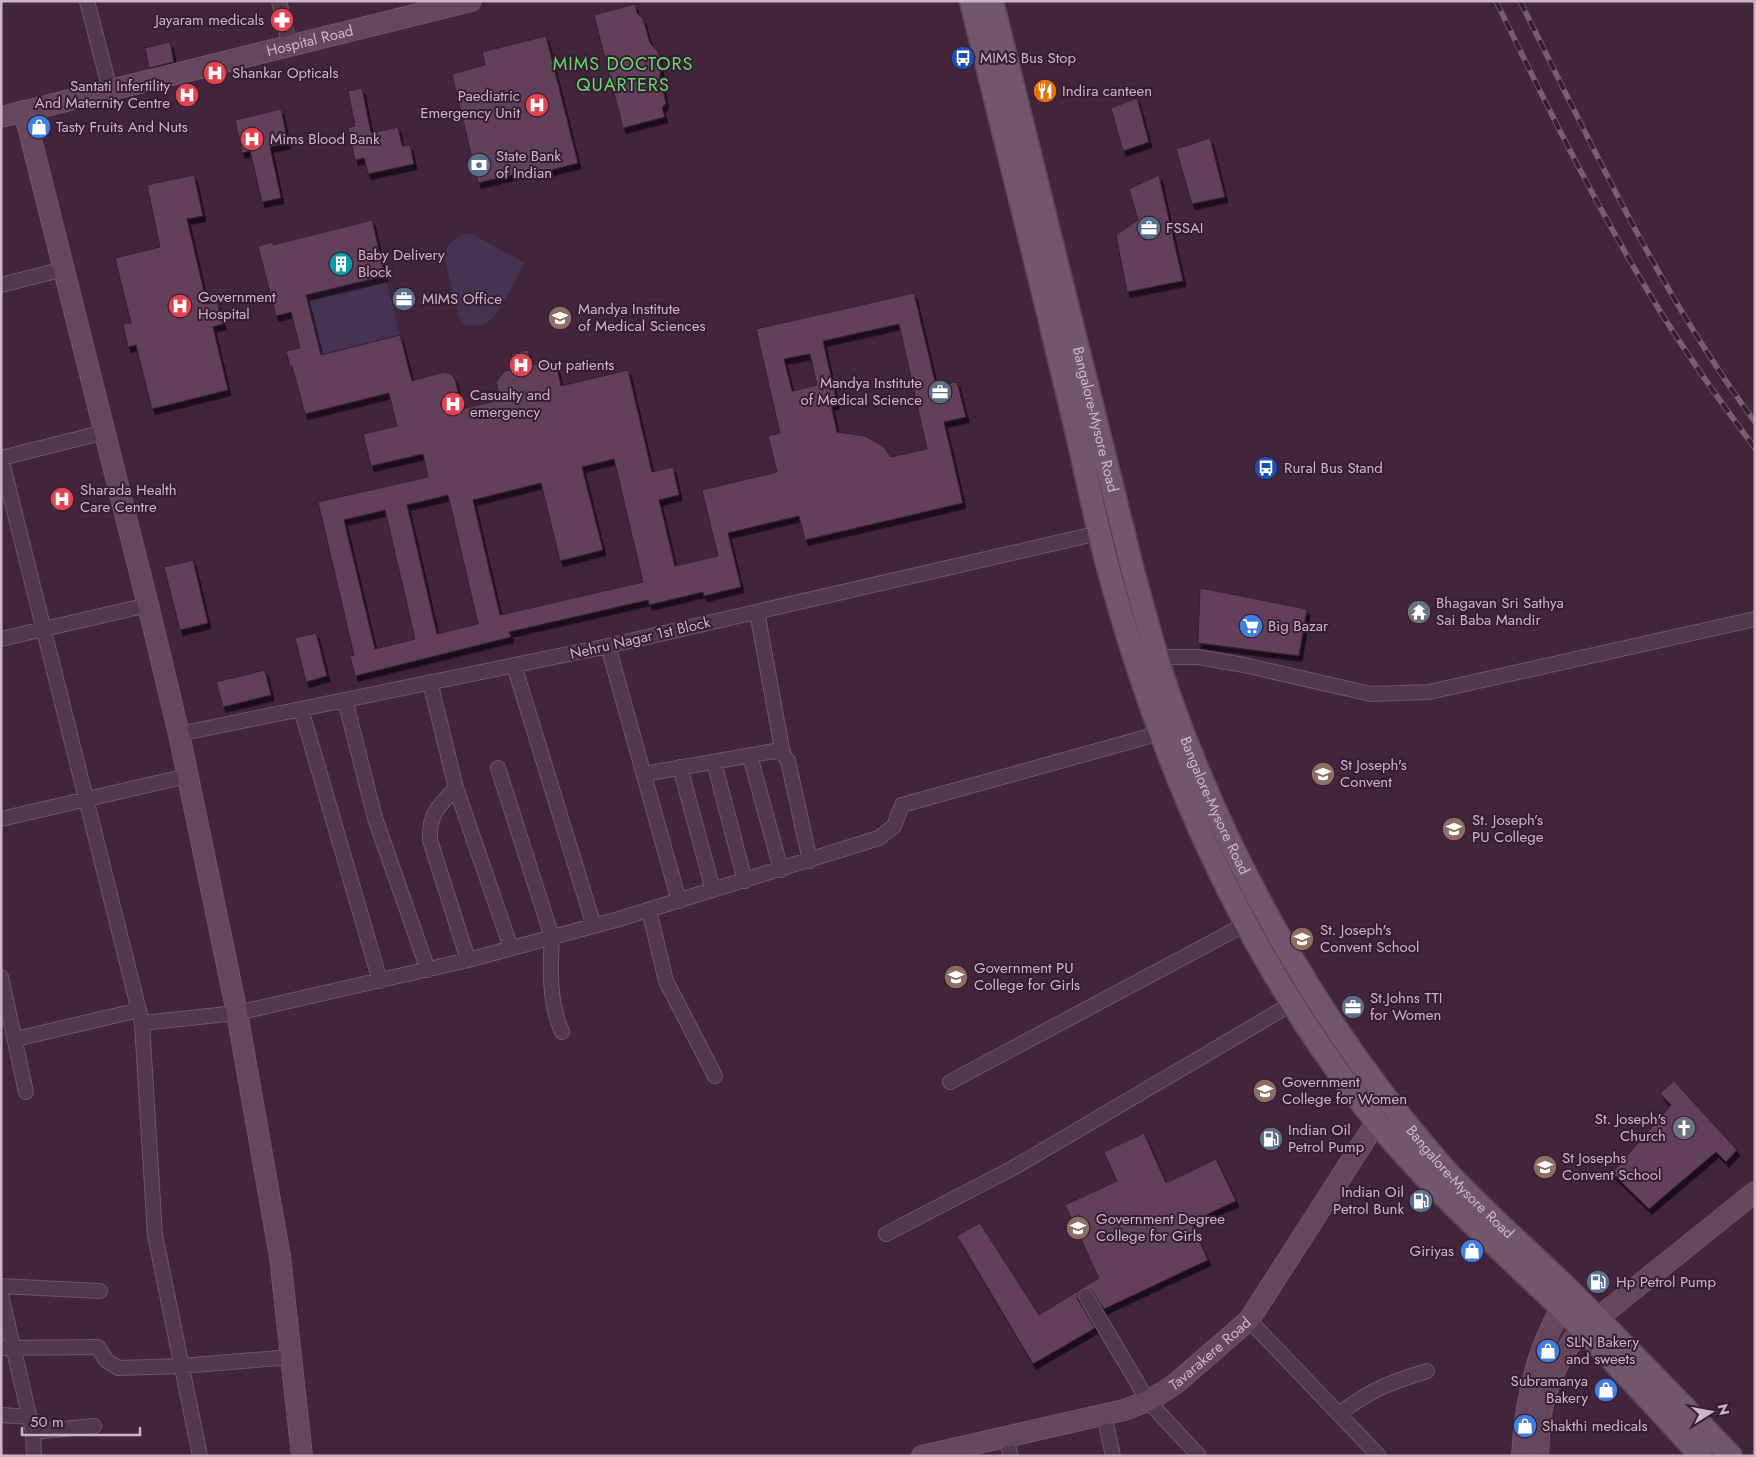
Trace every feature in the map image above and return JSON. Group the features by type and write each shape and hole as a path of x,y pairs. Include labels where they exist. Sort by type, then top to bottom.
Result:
{"main road":[{"name":"Bangalore-Mysore Road","path":"971,1 1072,410 1099,533 1135,662 1160,733 1207,850 1246,924 1293,1003 1376,1121 1466,1218 1591,1320 1731,1456"},
{"name":"Bangalore-Mysore Road","path":"992,1 1156,657 1200,775 1249,879 1310,988 1391,1102 1442,1166 1567,1300"},
{"name":"Bangalore-Mysore Road","path":"1591,1320 1702,1456"}],"street":[{"path":"87,1 110,90"},
{"path":"279,1 290,46"},
{"name":"Hospital Road","path":"1,116 471,1"},
{"path":"24,111 179,734 237,1013 280,1257 302,1456"},
{"path":"1,285 64,269"},
{"path":"105,432 1,458 140,1017 155,1235 200,1456"},
{"name":"Nehru Nagar 1st Block","path":"179,734 608,646 1099,533"},
{"path":"1,639 148,605"},
{"path":"757,612 783,754 788,761 810,861"},
{"path":"1156,657 1198,657 1244,664 1371,694 1429,692 1755,619"},
{"path":"608,646 679,901"},
{"path":"514,665 594,926"},
{"path":"430,682 456,788 511,948"},
{"path":"345,700 374,818 428,970"},
{"path":"301,709 380,981"},
{"path":"16,1039 140,1017 237,1013 468,960 594,926 810,861 879,838 894,826 902,805 1160,733"},
{"path":"644,774 774,751 783,754"},
{"path":"750,756 781,870"},
{"path":"714,762 744,881"},
{"path":"498,768 552,937 550,966 555,1017 562,1032"},
{"path":"680,768 713,890"},
{"path":"1,819 187,776"},
{"path":"456,788 433,812 429,826 430,840 468,960"},
{"path":"649,910 666,982 714,1076"},
{"path":"950,1082 1246,924"},
{"path":"1,977 26,1092"},
{"path":"886,1234 1013,1168 1293,1003"},
{"name":"Tavarakere Road","path":"922,1456 1008,1446 1148,1401 1174,1385 1249,1320 1376,1121 1391,1102"},
{"path":"1538,1456 1542,1410 1548,1386 1566,1350 1591,1320 1755,1192"},
{"path":"1,1286 100,1291"},
{"path":"1,1295 8,1348 30,1417 34,1456"},
{"path":"1086,1296 1148,1401 1199,1456"},
{"path":"1522,1456 1523,1430 1532,1383 1541,1352 1567,1300"},
{"path":"1249,1320 1340,1414 1369,1452"},
{"path":"8,1348 37,1346 98,1347 106,1360 118,1368 182,1366 291,1357"},
{"path":"1340,1414 1368,1392 1387,1383 1427,1371"},
{"path":"1,1415 30,1417"},
{"path":"1104,1415 1113,1456"},
{"path":"33,1432 94,1426"}],"shaded area":[{"path":"462,234 472,234 524,263 508,294 493,317 486,323 474,326 465,325 459,318 444,256 448,245"},
{"path":"385,276 400,335 321,355 306,295"}],"building":[{"path":"635,4 637,13 643,19 650,43 658,52 661,63 660,77 666,103 662,108 665,117 623,128 594,15"},
{"path":"546,36 578,163 533,175 532,170 478,183 452,74 485,65 482,52"},
{"path":"170,42 174,62 149,68 145,48"},
{"path":"362,88 371,133 398,127 402,146 410,145 414,164 368,174 364,158 355,160 348,128 355,126 348,91"},
{"path":"1137,98 1149,142 1123,151 1111,108"},
{"path":"281,109 288,143 270,147 281,198 262,202 250,151 242,153 235,120"},
{"path":"1210,138 1225,197 1192,204 1176,149"},
{"path":"194,175 203,216 187,219 207,304 217,302 223,324 213,327 228,390 152,409 136,345 128,347 123,324 131,323 115,258 160,247 147,185"},
{"name":"FSSAI","path":"1159,175 1183,281 1127,292 1116,235 1138,220 1129,189"},
{"path":"372,220 385,276 306,295 321,355 400,335 412,381 444,372 451,374 455,379 462,409 500,400 496,382 505,371 514,369 511,354 528,350 531,365 547,362 557,368 561,386 628,370 652,472 673,467 679,495 659,500 675,566 718,556 702,490 777,472 768,436 780,433 756,329 914,293 936,386 957,382 966,417 944,422 963,503 805,540 799,516 728,533 741,587 704,596 703,592 649,605 648,600 509,632 511,637 355,676 350,656 354,655 318,502 428,477 423,454 371,466 363,434 397,426 389,393 305,414 286,351 300,348 291,312 276,316 258,246 273,242 273,245","holes":["899,324 927,449 891,457 883,446 865,436 837,432 831,405 837,403 823,341","810,354 817,385 792,391 784,359","614,459 643,582 500,615 473,500 541,483 560,561 603,550 582,467","448,495 478,624 437,634 407,505","385,510 415,639 375,649 344,520"]},
{"path":"193,560 208,623 180,630 164,567"},
{"name":"Big Bazar","path":"1200,588 1307,609 1299,656 1198,643"},
{"path":"316,633 327,676 306,682 295,638"},
{"path":"265,670 271,695 223,707 216,682"},
{"name":"St. Joseph's Church","path":"1674,1081 1737,1150 1726,1162 1716,1152 1649,1209 1612,1173 1671,1105 1660,1093"},
{"path":"1144,1133 1166,1183 1216,1159 1236,1201 1191,1222 1208,1260 1104,1309 1091,1289 1082,1288 1099,1278 1065,1205 1117,1181 1104,1152"},
{"path":"980,1223 1039,1315 1081,1289 1077,1296 1078,1300 1095,1328 1033,1364 957,1236"}],"railway":[{"path":"1496,1 1581,171 1636,271 1692,361 1755,448"},
{"path":"1520,1 1628,217 1657,270 1720,372 1755,422"}],"place":[{"name":"Jayaram medicals","path":"282,20"},
{"name":"MIMS Bus Stop","path":"963,58"},
{"name":"Shankar Opticals","path":"215,73"},
{"name":"Indira canteen","path":"1045,91"},
{"name":"Santati Infertility And Maternity Centre","path":"187,95"},
{"name":"Paediatric Emergency Unit","path":"537,105"},
{"name":"Tasty Fruits And Nuts","path":"39,127"},
{"name":"Mims Blood Bank","path":"252,139"},
{"name":"State Bank of Indian","path":"479,165"},
{"name":"FSSAI","path":"1149,228"},
{"name":"Baby Delivery Block","path":"341,264"},
{"name":"MIMS Office","path":"404,299"},
{"name":"Government Hospital","path":"180,306"},
{"name":"Mandya Institute of Medical Sciences","path":"560,318"},
{"name":"Out patients","path":"521,365"},
{"name":"Mandya Institute of Medical Science","path":"940,392"},
{"name":"Casualty and emergency","path":"453,404"},
{"name":"Rural Bus Stand","path":"1266,468"},
{"name":"Sharada Health Care Centre","path":"62,499"},
{"name":"Bhagavan Sri Sathya Sai Baba Mandir","path":"1419,612"},
{"name":"Big Bazar","path":"1251,626"},
{"name":"St Joseph's Convent","path":"1323,774"},
{"name":"St. Joseph’s PU College","path":"1454,829"},
{"name":"St. Joseph's Convent School","path":"1302,939"},
{"name":"Government PU College for Girls","path":"956,977"},
{"name":"St.Johns TTI for Women","path":"1353,1007"},
{"name":"Government College for Women","path":"1265,1091"},
{"name":"St. Joseph's Church","path":"1684,1128"},
{"name":"Indian Oil Petrol Pump","path":"1271,1139"},
{"name":"St Josephs Convent School","path":"1545,1167"},
{"name":"Indian Oil Petrol Bunk","path":"1421,1201"},
{"name":"Government Degree College for Girls","path":"1078,1228"},
{"name":"Giriyas","path":"1472,1251"},
{"name":"Hp Petrol Pump","path":"1598,1282"},
{"name":"SLN Bakery and sweets","path":"1548,1351"},
{"name":"Subramanya Bakery","path":"1606,1390"},
{"name":"Shakthi medicals","path":"1525,1426"}],"district":[{"name":"MIMS DOCTORS QUARTERS","path":"623,74"}]}
